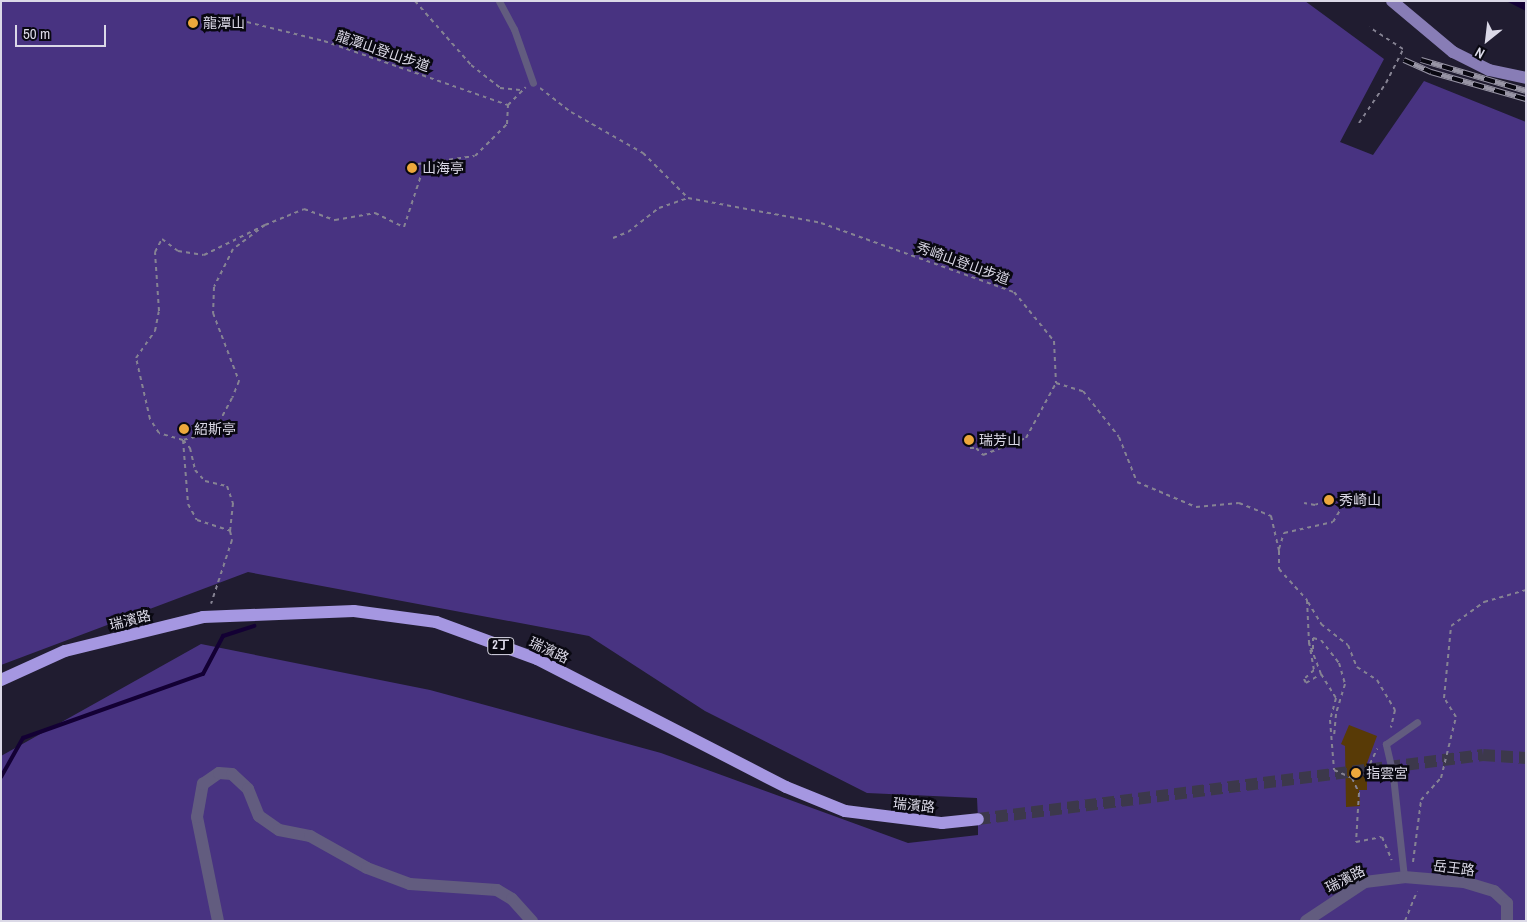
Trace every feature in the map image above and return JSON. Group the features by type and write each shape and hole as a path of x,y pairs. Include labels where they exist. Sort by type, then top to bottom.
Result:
{"main road":[{"path":"1392,1 1453,52 1489,70 1526,78"},
{"name":"瑞濱路","path":"1,680 65,651 203,617 354,611 436,622 537,659 786,787 845,811 942,823 978,819"}],"street":[{"path":"218,921 197,817 203,784 219,773 232,774 248,789 259,816 278,830 310,836 367,868 410,884 497,890 512,899 532,921"},
{"name":"瑞濱路","path":"1306,921 1365,882 1410,878"},
{"name":"岳王路","path":"1410,878 1464,882 1494,891 1507,903 1507,921"}],"lane":[{"path":"499,1 514,29 533,83"},
{"path":"1410,878 1386,744 1417,722"}],"path":[{"path":"415,1 471,65 500,88 520,90"},
{"name":"龍潭山登山步道","path":"216,20 247,22 324,41 508,105"},
{"path":"1359,123 1386,83 1404,50 1369,28"},
{"path":"418,164 475,156 507,124 508,105 520,90 533,83 571,112 643,153 688,198 659,208 628,232 613,238"},
{"path":"265,225 233,250 214,287 213,313 239,381 219,422 204,435 183,440 159,433 150,419 136,358 155,331 159,311 155,252 162,239 178,251 204,255 265,225 304,209 335,220 375,213 404,227 425,163"},
{"name":"秀崎山登山步道","path":"688,198 820,223 1014,292 1054,341 1056,383"},
{"path":"970,448 976,448 983,455 1026,438 1056,383 1083,391 1119,437 1137,482 1196,507 1239,503 1271,516 1279,551 1279,569 1307,600 1321,624 1348,645 1357,667 1377,680 1395,710 1386,744 1375,750 1370,764 1352,778"},
{"path":"183,440 188,504 197,520 230,531"},
{"path":"183,440 190,448 196,470 205,481 227,486 233,503 230,531 232,540 215,598 203,617"},
{"path":"1279,551 1284,533 1332,522 1349,495 1315,505 1304,503"},
{"path":"1410,878 1420,800 1441,778 1456,717 1444,698 1450,626 1484,602 1526,590"},
{"path":"1307,600 1309,642 1314,670 1304,679 1306,683 1321,674"},
{"path":"1313,651 1312,638 1321,640 1339,663 1345,684 1336,714 1334,770 1352,778 1360,792 1356,842 1382,837 1386,852 1410,878 1417,898 1405,921"},
{"path":"1309,642 1321,674 1336,698 1330,720 1334,739"}],"shaded area":[{"path":"1,1 1305,1 1384,59 1340,142 1373,155 1424,81 1526,122 1526,921 1,921 1,756 201,644 430,690 661,753 908,843 978,835 978,819 977,798 867,793 705,711 589,636 248,572 1,665"},
{"path":"1506,1 1526,1 1526,11"}],"building":[{"path":"210,16 215,18 217,23 215,28 210,30 205,28 203,23 205,18"},
{"name":"山海亭","path":"409,161 418,164 414,173 406,171"},
{"path":"182,424 186,424 189,429 188,433 182,434 179,431 179,427"},
{"path":"1349,725 1377,736 1367,763 1367,790 1359,790 1360,806 1346,807 1345,746 1341,744"}],"waterway":[{"path":"1,777 23,738 203,674 223,636 254,626"}],"tunnel":[{"path":"978,819 1483,755 1526,758"}],"railway":[{"path":"1404,60 1431,72 1526,99"},
{"path":"1421,60 1526,91"}],"place":[{"name":"龍潭山","path":"193,23"},
{"name":"山海亭","path":"412,168"},
{"name":"紹斯亭","path":"184,429"},
{"name":"瑞芳山","path":"969,440"},
{"name":"秀崎山","path":"1329,500"},
{"name":"指雲宮","path":"1356,773"}]}
